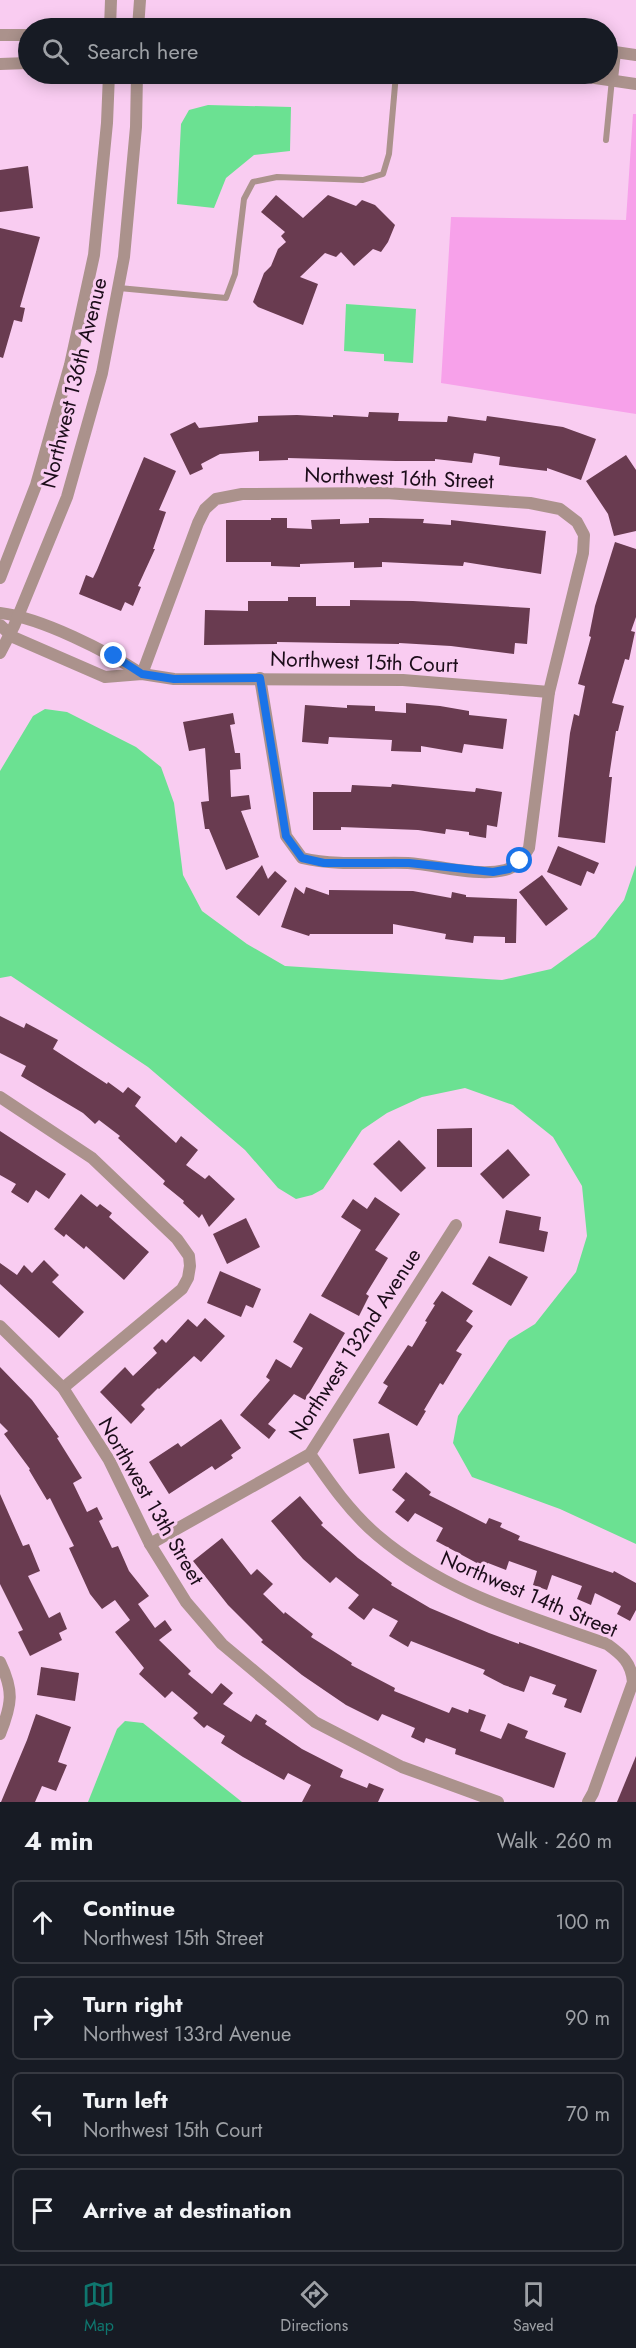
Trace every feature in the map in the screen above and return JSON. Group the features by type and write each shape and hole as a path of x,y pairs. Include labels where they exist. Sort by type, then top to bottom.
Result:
{"street":[{"path":"110,18 111,0"},
{"path":"139,18 140,0"},
{"path":"0,35 18,35"},
{"path":"618,52 636,55"},
{"path":"0,64 18,63"},
{"path":"618,80 636,84"},
{"name":"Northwest 136th Avenue","path":"0,578 36,485 70,365 94,255 109,84"},
{"name":"Northwest 136th Avenue","path":"0,653 68,497 102,374 124,257 136,127 137,84"},
{"name":"Northwest 16th Street","path":"142,674 198,523 205,509 216,499 242,494 386,493 530,503 560,509 577,522 585,535 583,553 549,692"},
{"name":"Northwest 15th Court","path":"0,613 18,615 114,656 142,674"},
{"name":"Northwest 15th Court","path":"0,625 9,635 105,677 142,674 174,679 403,680 549,692"},
{"path":"260,678 286,836 302,858 324,863 409,863 493,872 509,869 520,861 529,848 549,692"},
{"path":"0,1097 92,1158 177,1239 189,1256 188,1278 172,1300 63,1389"},
{"name":"Northwest 132nd Avenue","path":"150,1544 310,1454 456,1225"},
{"name":"Northwest 13th Street","path":"0,1326 63,1389 109,1460 150,1544 186,1602 222,1644 315,1722 402,1767 498,1802"},
{"name":"Northwest 14th Street","path":"310,1454 342,1499 376,1534 423,1570 470,1595 607,1644 624,1657 632,1669 633,1682 588,1802"},
{"path":"0,1662 10,1682 11,1698 0,1734"}],"lane":[{"path":"119,288 226,298 235,274 244,199 253,182 277,177 363,180 383,174 389,154 395,84"},
{"path":"606,140 612,84"}],"shaded area":[{"path":"208,105 291,107 290,151 254,155 226,178 214,208 177,204 181,124 189,110"},
{"path":"633,114 636,114 636,414 441,383 451,217 626,220"},
{"path":"346,304 416,309 413,363 384,361 384,354 344,351"},
{"path":"45,709 67,712 136,747 161,767 174,803 183,875 202,911 247,944 285,966 502,980 551,969 595,937 624,900 636,865 636,1544 560,1509 472,1477 453,1443 458,1416 509,1340 535,1324 576,1272 587,1236 582,1186 553,1137 513,1105 465,1088 422,1097 387,1113 362,1130 323,1189 312,1195 296,1199 278,1188 245,1150 148,1067 11,976 0,978 0,771 33,716"},
{"path":"125,1721 143,1723 242,1802 88,1802 117,1729"}],"building":[{"path":"28,166 33,208 0,212 0,170"},
{"path":"276,195 303,218 328,195 356,206 362,200 375,205 395,225 381,252 373,249 354,266 341,252 336,257 325,253 300,277 318,284 303,325 258,307 253,302 264,273 271,266 278,249 286,242 281,236 285,232 261,212"},
{"path":"0,228 40,237 20,307 25,308 22,322 14,320 3,358 0,357"},
{"path":"369,412 399,413 398,421 447,422 448,416 486,421 487,416 563,427 596,439 581,480 547,468 547,471 499,465 500,457 474,453 472,463 435,459 435,461 396,461 288,458 288,460 259,461 259,451 220,454 201,464 203,469 190,475 170,434 195,422 199,428 258,422 258,416 368,417"},
{"path":"626,455 636,470 636,531 614,536 608,514 586,481"},
{"path":"144,457 176,471 159,510 166,512 153,549 155,549 138,586 141,587 133,606 125,602 121,611 79,594 86,575 93,578 97,570"},
{"path":"271,518 287,518 287,528 312,529 311,520 340,519 340,524 369,523 369,518 381,518 424,519 423,523 451,525 451,520 546,531 541,574 464,562 463,566 382,562 382,567 354,568 354,562 300,564 300,567 271,566 271,562 226,562 226,520 271,520"},
{"path":"615,542 636,549 636,617 631,631 635,632 629,660 625,659 612,703 624,706 618,731 616,731 609,777 612,777 605,843 558,837 570,733 574,714 579,716 585,686 578,684 591,637 589,636 595,606"},
{"path":"288,597 316,597 316,606 350,606 350,600 530,608 527,644 515,643 514,654 451,646 399,643 277,642 277,644 204,645 205,610 248,611 248,601 288,601"},
{"path":"406,703 440,706 469,711 469,715 507,719 503,749 464,744 462,753 421,746 421,752 391,751 392,740 329,737 328,744 302,742 305,705 347,708 347,705 375,706 375,711 406,713"},
{"path":"233,713 235,724 230,725 235,753 240,753 241,769 230,770 231,797 249,795 251,809 241,811 259,857 226,870 209,829 205,829 201,802 209,801 205,748 189,751 183,722"},
{"path":"392,784 475,792 476,788 502,792 497,827 487,825 486,838 469,835 469,832 446,829 445,834 418,830 341,827 341,830 313,830 313,792 351,792 352,785 391,787"},
{"path":"558,846 599,863 594,874 587,871 581,886 547,872"},
{"path":"262,865 268,879 275,871 287,881 259,916 236,897"},
{"path":"542,875 568,909 546,926 519,892"},
{"path":"295,887 304,894 306,887 329,895 329,890 413,891 451,898 452,892 466,895 466,897 517,899 516,943 505,943 505,937 474,936 473,943 445,939 446,934 393,924 393,934 310,934 309,936 281,927"},
{"path":"0,1016 24,1028 26,1023 58,1040 53,1049 123,1093 128,1087 141,1097 135,1106 176,1143 181,1136 198,1150 186,1165 205,1179 209,1175 235,1199 209,1227 202,1214 199,1218 183,1203 184,1201 163,1184 165,1181 118,1138 120,1136 99,1120 95,1124 83,1113 21,1076 26,1066 0,1053"},
{"path":"472,1128 472,1167 437,1167 437,1129"},
{"path":"0,1131 66,1174 49,1199 36,1190 28,1203 11,1192 16,1184 0,1175"},
{"path":"399,1140 426,1168 401,1192 373,1164"},
{"path":"508,1149 530,1175 503,1199 480,1174"},
{"path":"81,1194 97,1207 100,1204 112,1213 109,1217 149,1252 124,1280 86,1246 84,1249 66,1234 64,1237 54,1229"},
{"path":"375,1197 400,1214 375,1250 388,1258 366,1294 369,1296 359,1316 321,1296 361,1230 341,1217 353,1199 367,1209"},
{"path":"506,1210 541,1217 539,1230 548,1232 544,1252 499,1243"},
{"path":"246,1218 260,1247 227,1264 213,1234"},
{"path":"489,1256 528,1277 511,1306 472,1284"},
{"path":"44,1260 59,1275 52,1282 84,1312 59,1338 0,1284 0,1263 17,1275 24,1265 32,1273"},
{"path":"220,1271 261,1289 253,1308 246,1305 241,1317 207,1303"},
{"path":"442,1291 473,1311 466,1321 473,1326 456,1351 462,1354 443,1385 440,1383 417,1426 378,1403 388,1386 383,1383 408,1345 412,1347"},
{"path":"310,1313 345,1333 305,1400 294,1394 268,1424 276,1430 269,1439 240,1415 270,1380 266,1377 276,1359 291,1368 303,1348 293,1342"},
{"path":"205,1318 225,1336 201,1362 194,1356 158,1388 141,1405 145,1409 131,1424 100,1392 125,1367 133,1376 157,1353 153,1348 162,1339 166,1343 188,1319 197,1327"},
{"path":"0,1367 32,1400 59,1437 57,1438 82,1478 73,1483 87,1512 97,1507 103,1519 99,1521 112,1548 118,1546 129,1571 149,1596 138,1604 155,1628 165,1620 172,1630 159,1640 191,1671 188,1674 212,1694 221,1683 233,1693 223,1704 251,1722 256,1714 267,1721 265,1724 302,1749 343,1770 340,1777 367,1788 369,1783 384,1789 378,1802 302,1802 311,1785 288,1773 284,1780 221,1743 225,1736 207,1725 204,1728 193,1718 198,1713 172,1691 165,1698 139,1674 144,1668 115,1632 130,1620 115,1600 102,1609 90,1594 69,1548 74,1546 50,1498 47,1500 30,1469 4,1434 8,1431 0,1423"},
{"path":"221,1419 241,1448 231,1455 233,1458 215,1470 212,1466 169,1494 149,1462 178,1443 181,1447"},
{"path":"389,1433 395,1468 359,1474 353,1439"},
{"path":"406,1472 431,1492 429,1495 486,1524 489,1518 502,1523 500,1527 520,1536 518,1540 613,1573 614,1571 636,1583 636,1610 630,1621 617,1614 621,1606 595,1593 591,1605 577,1599 582,1586 552,1575 547,1590 533,1585 537,1571 509,1561 506,1570 488,1563 486,1568 436,1541 443,1528 415,1513 408,1522 395,1512 405,1500 392,1490"},
{"path":"0,1494 23,1546 29,1544 40,1571 28,1576 49,1618 60,1612 67,1629 59,1633 62,1640 30,1656 18,1632 23,1630 0,1584"},
{"path":"300,1496 323,1523 321,1525 358,1558 392,1583 391,1585 430,1608 489,1633 597,1670 581,1713 564,1707 567,1699 552,1694 556,1685 530,1676 524,1692 504,1685 483,1674 485,1670 411,1641 408,1647 389,1636 398,1621 373,1608 364,1620 348,1608 359,1595 336,1577 330,1583 303,1559 271,1521"},
{"path":"222,1538 251,1575 257,1569 273,1584 263,1594 284,1614 285,1612 313,1634 311,1637 352,1663 351,1665 395,1688 394,1691 449,1713 452,1707 468,1713 469,1709 486,1715 480,1731 501,1739 508,1723 528,1731 525,1738 566,1753 554,1788 455,1754 456,1749 426,1738 424,1743 411,1737 415,1728 382,1714 378,1721 346,1705 302,1675 261,1642 263,1640 228,1605 193,1561"},
{"path":"41,1667 79,1673 75,1701 37,1695"},
{"path":"36,1714 71,1727 58,1762 67,1765 56,1791 42,1786 35,1802 1,1802 27,1740"},
{"path":"636,1756 636,1802 617,1802"}],"route":[{"path":"114,656 142,674 174,679 260,678 286,836 302,858 324,863 409,863 493,872 509,869 520,861"}]}
